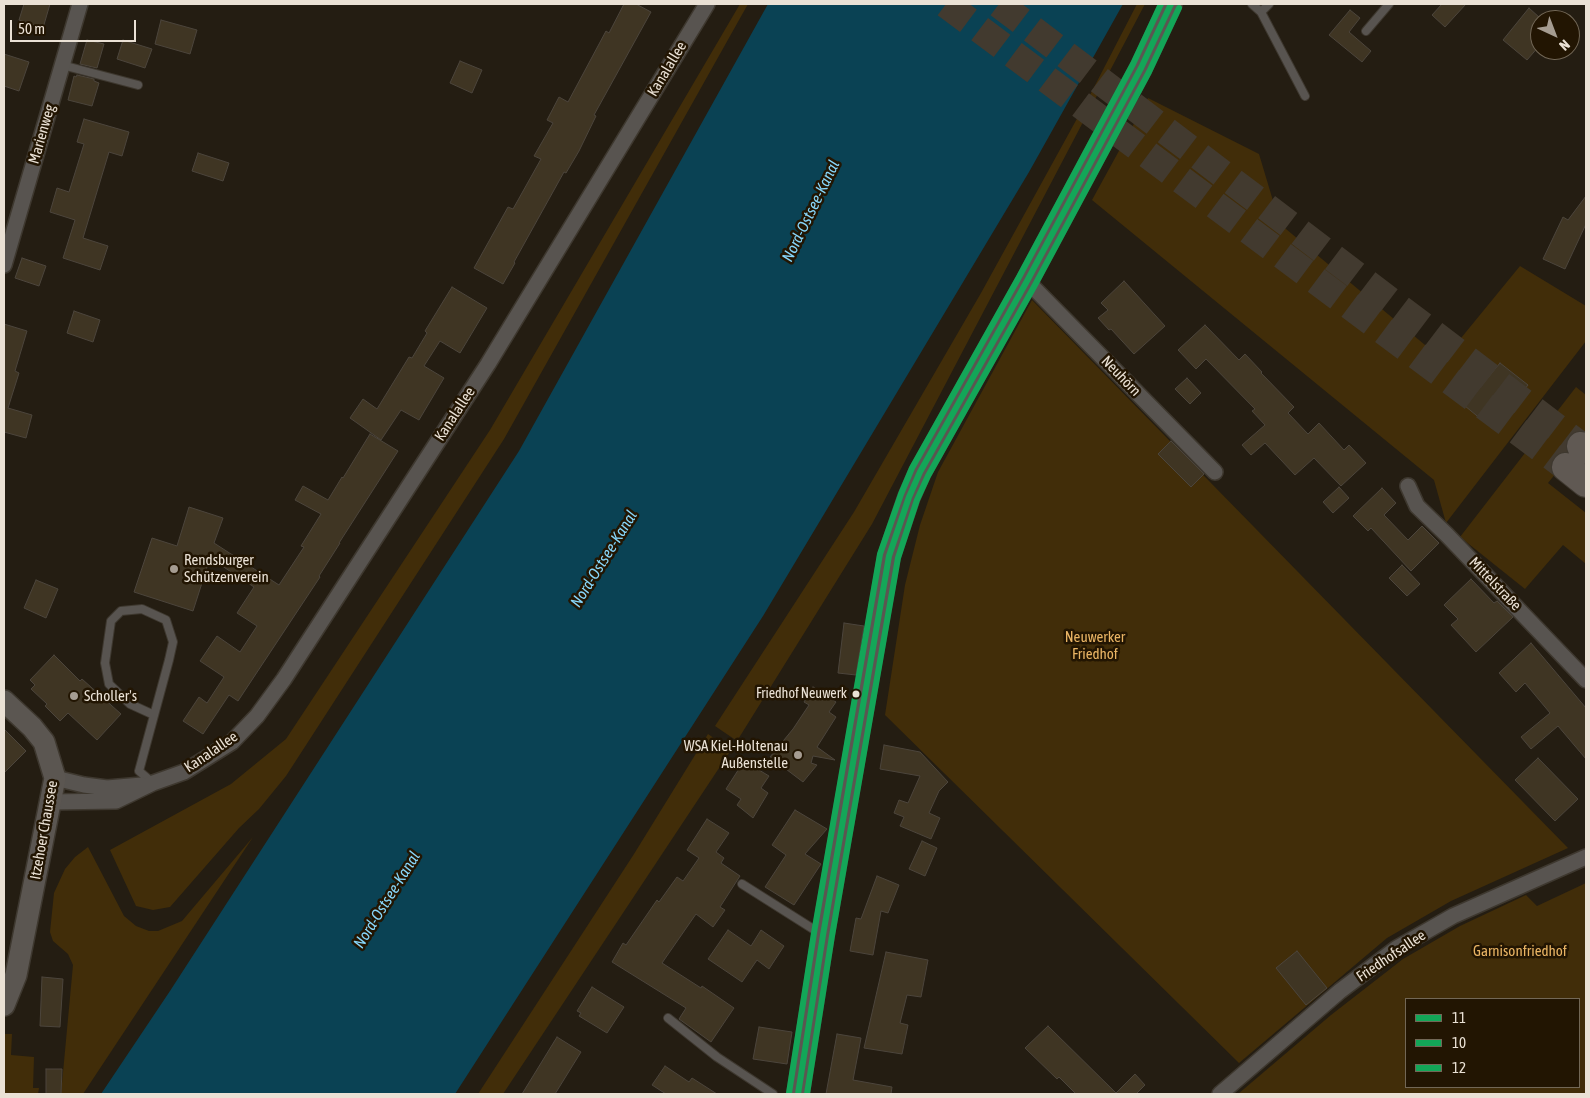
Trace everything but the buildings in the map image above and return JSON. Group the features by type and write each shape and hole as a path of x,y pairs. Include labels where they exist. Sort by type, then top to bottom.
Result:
{"street":[{"name":"Marienweg","path":"4,265 80,4"},
{"path":"798,1094 823,935 889,556 909,497 920,472 1027,281 1141,68 1171,4"},
{"name":"Kanalallee","path":"51,802 116,801 184,772 232,742 257,716 284,679 493,355 702,5"},
{"name":"Neuhörn","path":"1027,281 1215,472"},
{"name":"Mittelstraße","path":"1408,486 1417,506 1521,610 1586,680"},
{"name":"Itzehoer Chaussee","path":"4,701 32,726 44,742 55,778 4,1004"},
{"name":"Kanalallee","path":"55,778 107,788 153,784"},
{"name":"Friedhofsallee","path":"1220,1094 1340,991 1397,948 1454,916 1586,857"}],"lane":[{"path":"1252,4 1261,12 1305,96"},
{"path":"1261,12 1269,4"},
{"path":"1366,31 1389,4"},
{"path":"62,65 138,85"},
{"path":"153,784 139,771 154,715 173,642 166,620 142,609 121,610 111,621 105,663 109,684 130,704 154,715"},
{"path":"742,884 823,935"},
{"path":"668,1018 717,1057 773,1094"}],"green space":[{"path":"740,4 748,4 504,439 286,776 259,809 239,828 170,907 153,910 136,906 110,850 231,784 286,739 490,430"},
{"path":"1137,4 1145,4 872,524 737,741 715,726 854,512 981,293 1090,95"},
{"path":"1148,98 1259,154 1280,224 1443,360 1520,266 1586,306 1586,341 1446,523 1434,480 1092,200"},
{"name":"Neuwerker Friedhof","path":"1032,300 1568,848 1451,901 1387,938 1239,1063 885,715 905,585 920,525 938,472"},
{"path":"1576,387 1586,395 1586,436 1548,483 1586,513 1586,564 1563,545 1525,589 1460,537"},
{"path":"708,734 731,750 503,1094 478,1094 634,854"},
{"path":"253,837 83,1094 61,1094 73,965 68,954 53,941 50,932 54,893 65,869 75,857 88,847 124,916 136,926 149,931 158,931 182,921"},
{"name":"Garnisonfriedhof","path":"1586,883 1586,1094 1238,1094 1331,1015 1403,959 1460,926 1526,895 1537,906"},
{"path":"4,1034 12,1034 11,1055 34,1057 33,1088 39,1088 38,1094 4,1094"}],"water":[{"name":"Nord-Ostsee-Kanal","path":"768,4 1123,4 1029,172 763,616 455,1094 101,1094 170,991 519,451"}],"tunnel":[{"path":"946,4 1566,467"},
{"path":"999,4 1581,446"}],"transit line":[{"name":"12","path":"789,1093 814,933 880,554 912,468 1019,277 1133,64 1161,4"},
{"name":"11","path":"798,1094 823,935 889,556 909,497 920,472 1027,281 1141,68 1171,4"},
{"name":"10","path":"807,1094 832,936 898,558 917,500 928,476 1035,285 1149,72 1179,8"}],"place":[{"name":"Rendsburger Schützenverein","path":"174,569"},
{"name":"Friedhof Neuwerk","path":"856,694"},
{"name":"Scholler's","path":"74,696"},
{"name":"WSA Kiel-Holtenau Außenstelle","path":"798,755"}]}
